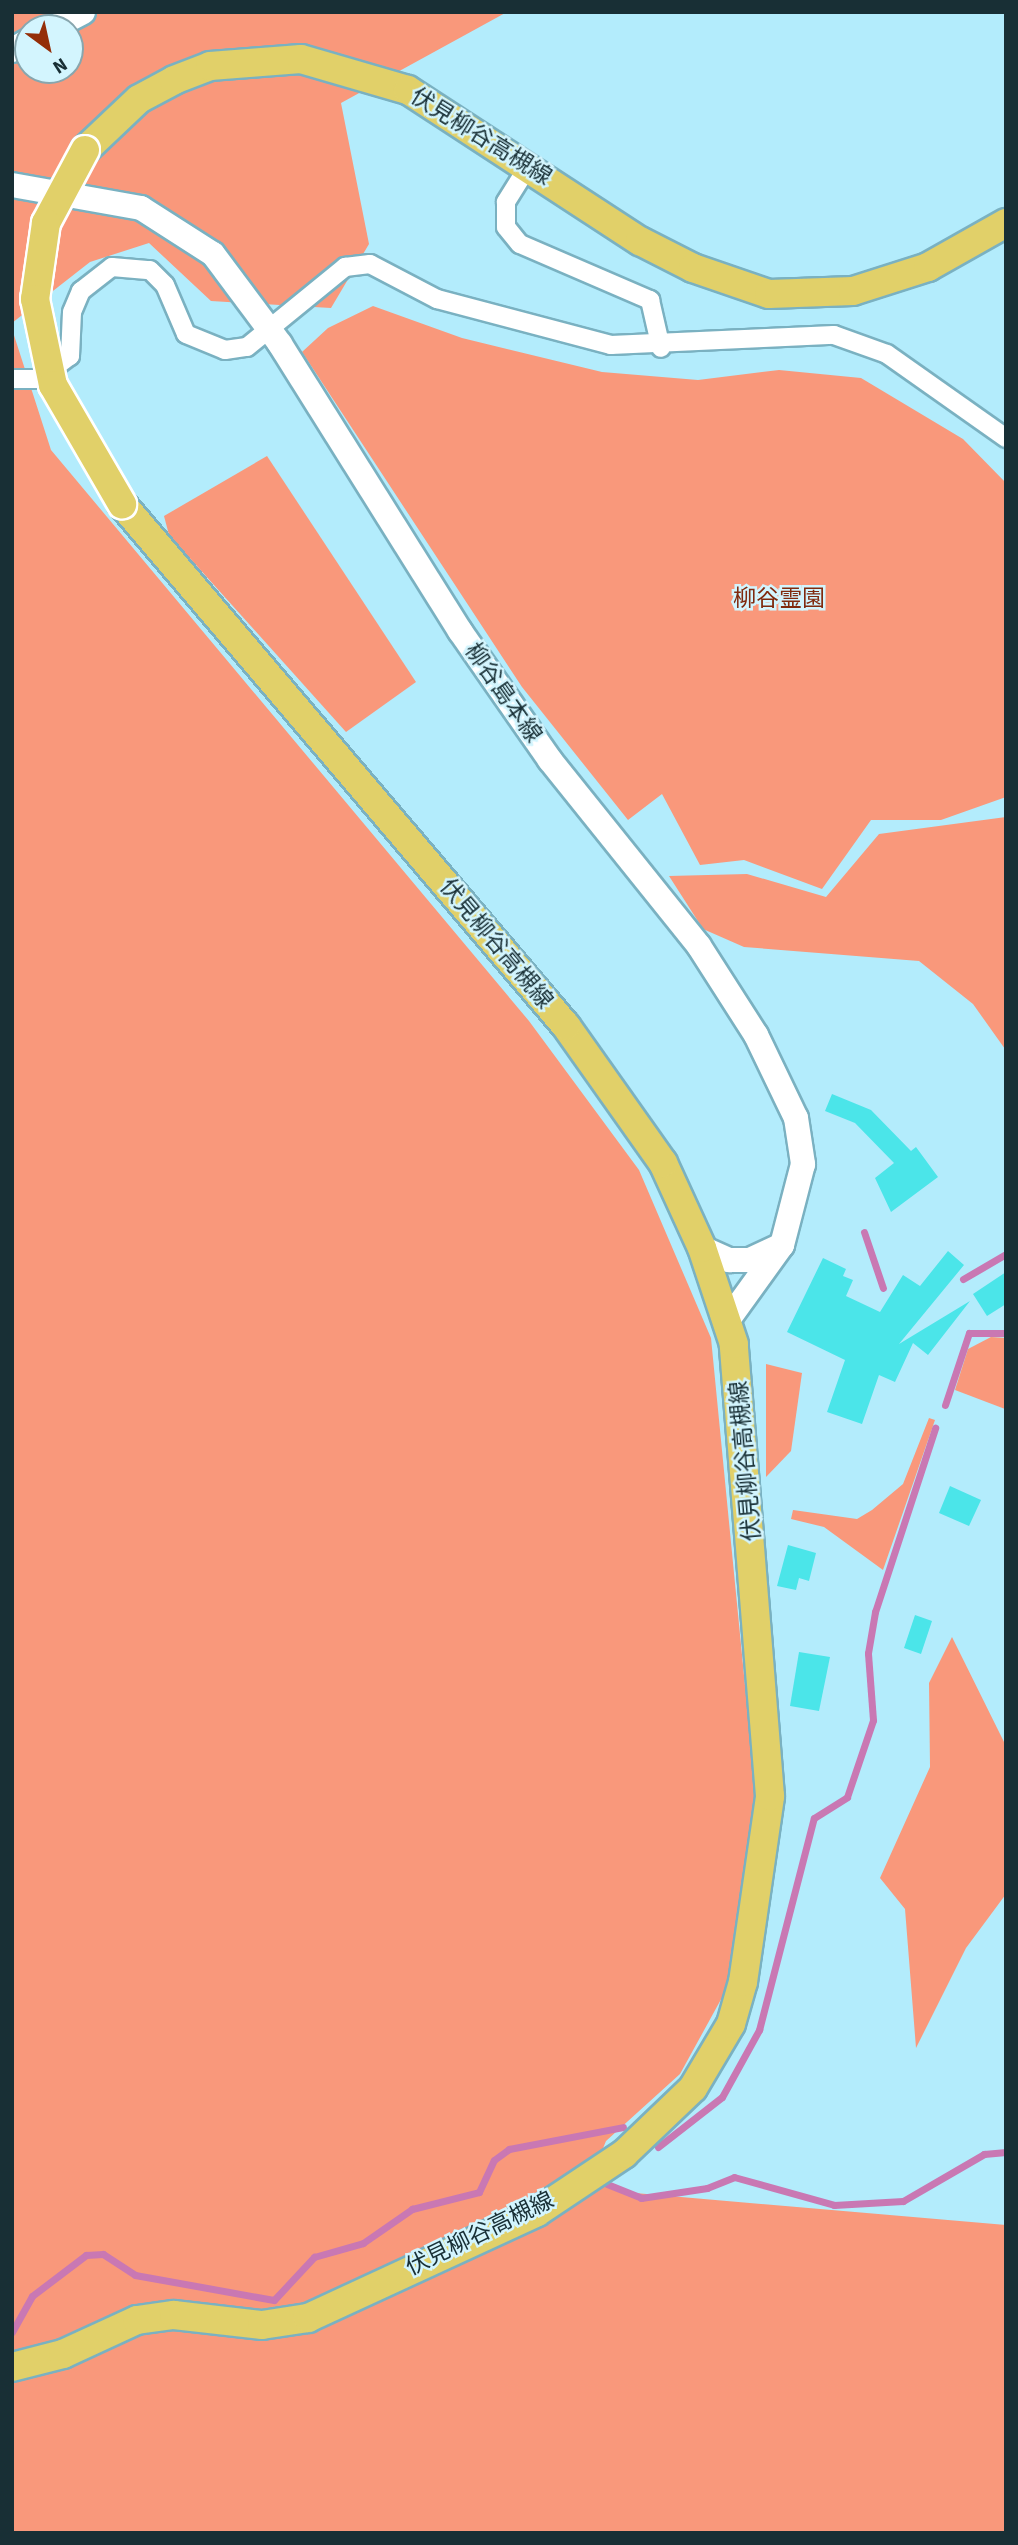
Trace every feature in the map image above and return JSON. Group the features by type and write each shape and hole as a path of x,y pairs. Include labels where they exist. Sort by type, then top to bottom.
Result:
{"main road":[{"name":"伏見柳谷高槻線","path":"12,2367 63,2354 137,2320 174,2315 286,2324 328,2310 537,2212 624,2154 693,2088 716,2057 743,1982 770,1796 745,1432 728,1320 702,1248 663,1163 573,1036 122,504 53,385 35,299 46,223 85,150 139,99 210,65 301,59 408,90 529,165 640,241 693,268 769,293 853,291 928,267 1006,223"},
{"name":"柳谷島本線","path":"12,185 166,219 213,254 268,327 460,631 550,760 699,946 756,1035 796,1118 803,1164 782,1245 728,1320"},
{"path":"702,1248 729,1260 750,1260 782,1245"}],"street":[{"path":"529,165 506,202 506,227 520,244 650,300 661,348"},
{"path":"12,379 39,379 70,356 72,312 81,291 112,267 150,270 165,285 186,334 201,345 247,346 345,267 370,264 437,299 611,345 661,348 767,335 834,335 887,354 1006,438"}],"green space":[{"path":"12,12 507,12 341,103 369,244 331,308 211,301 149,243 90,262 12,323"},
{"name":"柳谷霊園","path":"373,306 462,338 602,372 698,380 779,370 861,378 963,439 1006,483 1006,797 941,820 871,820 822,889 744,860 700,865 662,794 628,820 522,687 302,352 328,328"},
{"path":"12,329 51,450 529,1021 639,1170 711,1338 756,1798 730,1983 680,2074 606,2141 595,2168 605,2186 635,2193 1006,2225 1006,2533 12,2533"},
{"path":"267,456 416,682 346,732 169,535 164,516"},
{"path":"1006,817 1006,1062 1005,1049 973,1004 919,961 744,947 703,929 669,876 747,874 826,897 879,834"},
{"path":"991,1337 1006,1338 1005,1409 955,1390 968,1349"},
{"path":"766,1364 802,1373 791,1451 766,1477"},
{"path":"929,1418 935,1420 883,1570 824,1527 791,1519 793,1510 857,1519 872,1510 903,1484"},
{"path":"952,1637 1006,1746 1006,1894 966,1948 916,2048 905,1909 880,1878 930,1767 929,1683"}],"building":[{"path":"832,1094 871,1110 911,1151 916,1147 938,1177 891,1212 875,1178 894,1163 855,1123 825,1111"},
{"path":"948,1251 964,1265 899,1344 970,1301 928,1355 913,1343 895,1382 879,1375 862,1424 827,1412 845,1360 787,1332 823,1258 846,1269 843,1276 853,1280 846,1296 880,1312 903,1275 920,1286"},
{"path":"1006,1272 1006,1304 987,1316 973,1294"},
{"path":"950,1486 981,1500 969,1526 939,1513"},
{"path":"788,1545 816,1553 809,1581 799,1578 796,1590 777,1586"},
{"path":"915,1615 932,1621 921,1654 904,1648"},
{"path":"799,1652 830,1657 819,1711 790,1706"}],"waterway":[{"path":"864,1232 883,1288"},
{"path":"963,1279 1006,1254"},
{"path":"945,1405 969,1333 1006,1333"},
{"path":"658,2147 722,2097 759,2030 814,1818 847,1797 873,1720 868,1653 875,1612 935,1428"},
{"path":"12,2332 32,2296 86,2255 103,2254 135,2275 274,2300 314,2257 363,2243 412,2209 479,2192 494,2160 509,2149 623,2127"},
{"path":"607,2184 641,2198 707,2188 734,2177 834,2205 903,2201 984,2154 1006,2152"}]}
